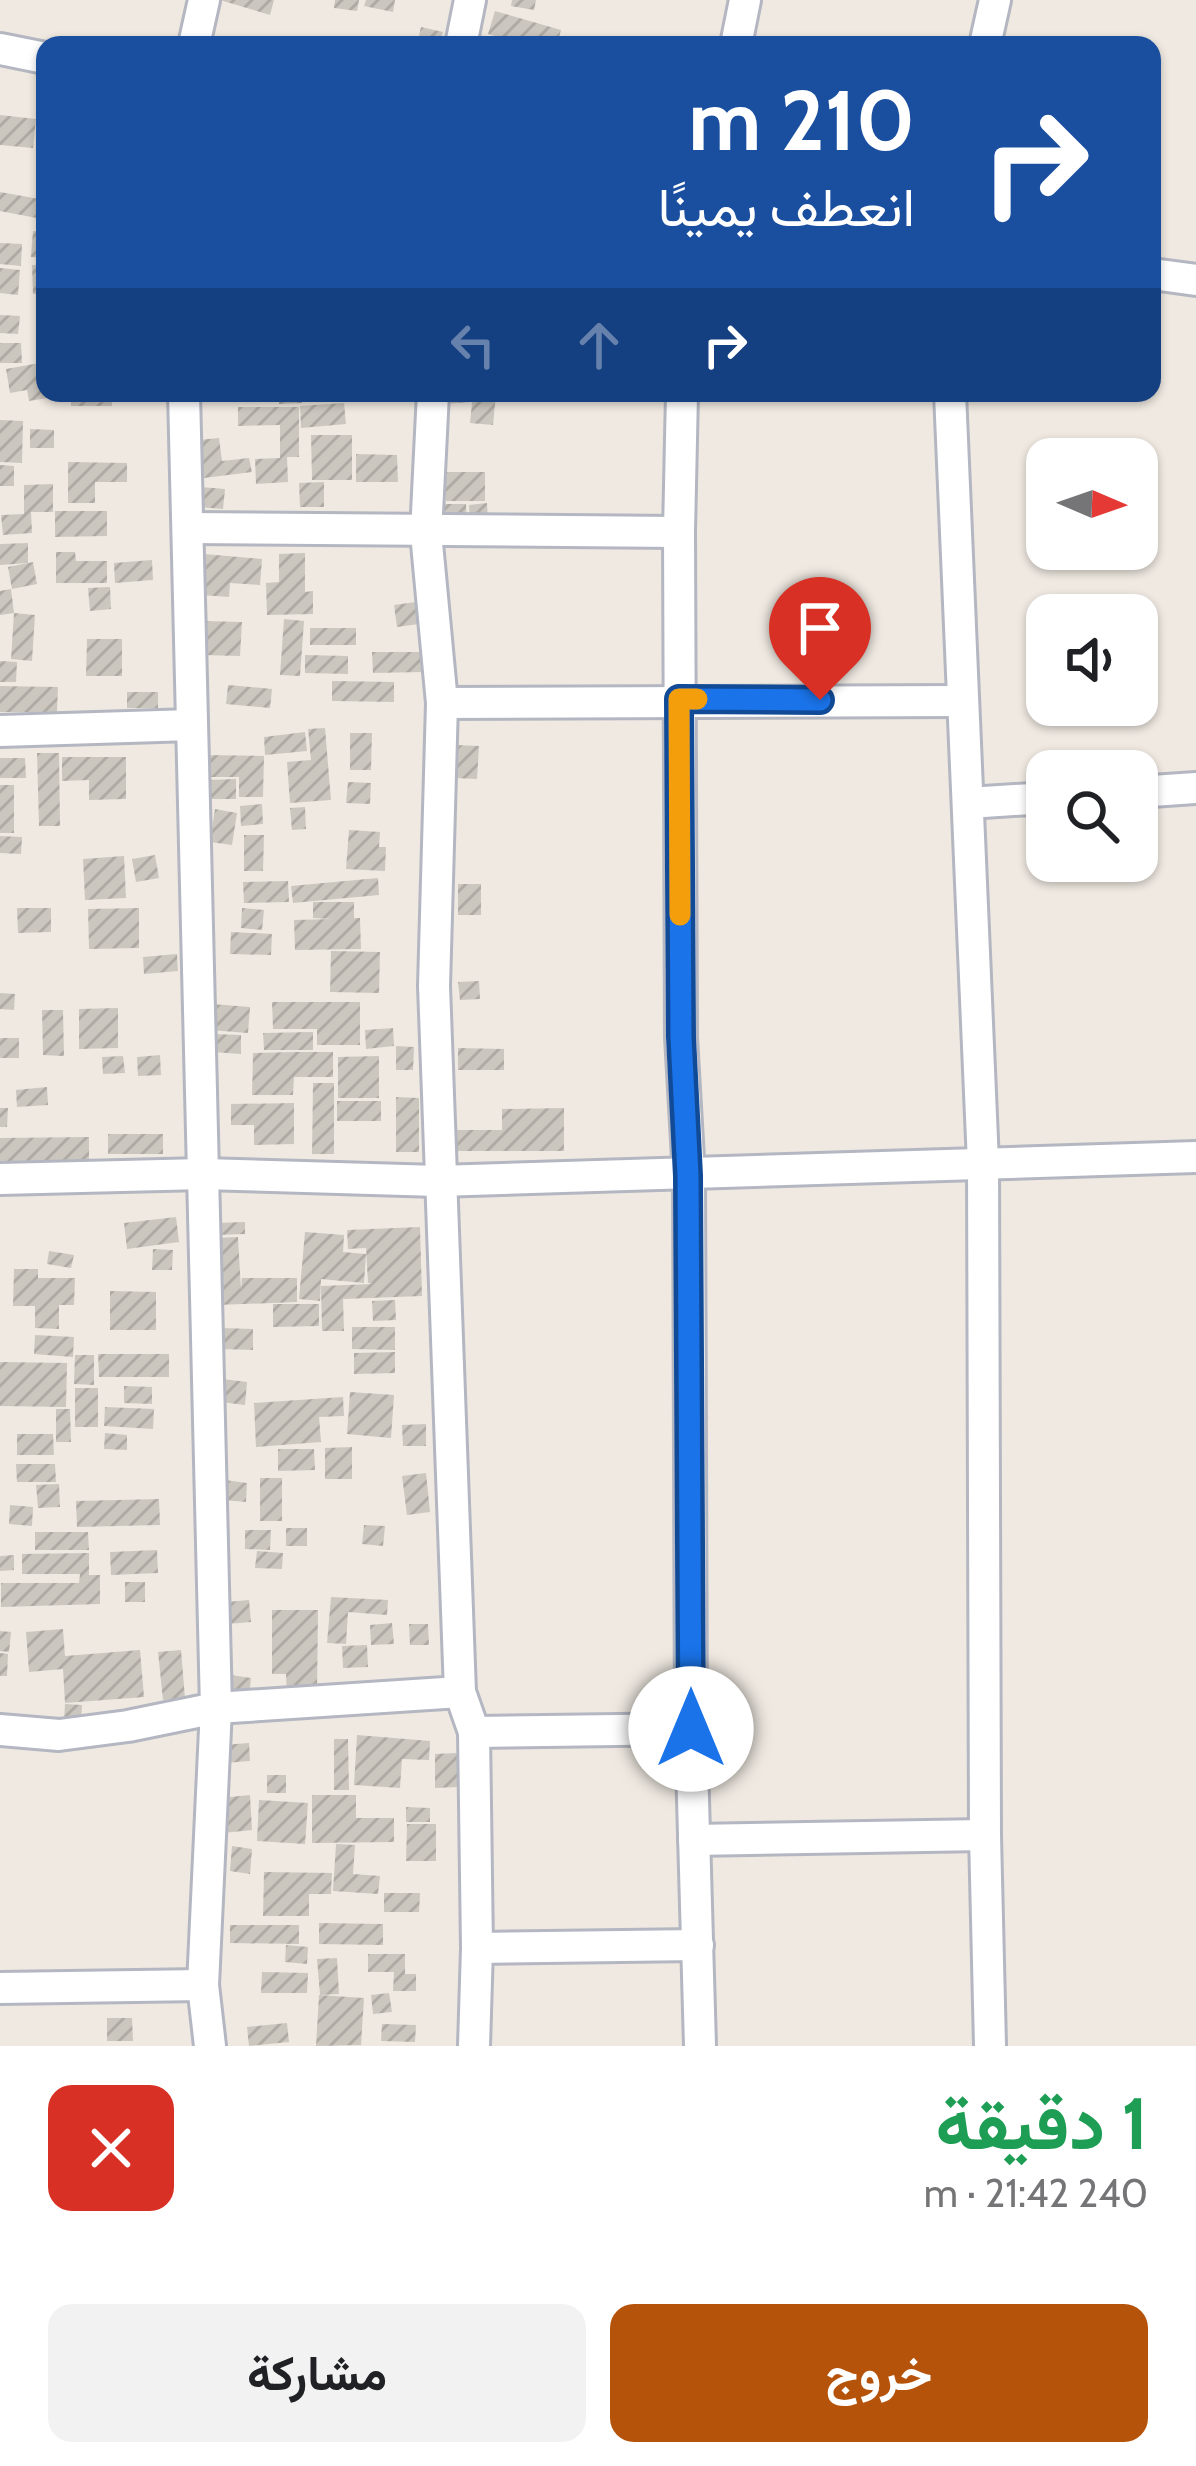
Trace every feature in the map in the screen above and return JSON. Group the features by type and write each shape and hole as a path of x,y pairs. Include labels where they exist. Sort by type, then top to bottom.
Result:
{"street":[{"path":"196,36 204,0"},
{"path":"463,36 470,0"},
{"path":"738,36 745,0"},
{"path":"987,36 995,0"},
{"path":"0,49 36,56"},
{"path":"1161,275 1196,280"},
{"path":"184,402 215,1708 202,1984 210,2046"},
{"path":"433,402 426,533 442,703 434,986 438,1181 460,1692 474,1732 474,2046"},
{"path":"682,402 681,1037 688,1176 691,1729 700,2046"},
{"path":"950,402 983,1162 990,2046"},
{"path":"188,528 679,532"},
{"path":"442,703 961,700"},
{"path":"0,731 192,725"},
{"path":"1158,791 1196,788"},
{"path":"968,803 1026,799"},
{"path":"0,1179 203,1174 438,1181 1196,1157"},
{"path":"0,1730 59,1735 215,1708 460,1692"},
{"path":"474,1732 691,1729"},
{"path":"694,1840 985,1835"},
{"path":"477,1948 698,1945"},
{"path":"0,1988 202,1984"}],"building":[{"path":"220,0 274,0 270,15"},
{"path":"335,0 359,0 357,11 334,8"},
{"path":"366,0 395,0 393,12 364,6"},
{"path":"512,0 536,0 534,10 511,6"},
{"path":"495,11 561,30 559,36 488,34"},
{"path":"421,27 443,32 442,36 419,36"},
{"path":"0,115 36,119 33,148 0,145"},
{"path":"0,192 36,198 36,218 0,211"},
{"path":"33,231 36,231 36,257 31,257"},
{"path":"0,243 22,244 21,266 0,264"},
{"path":"32,265 36,265 36,294"},
{"path":"0,268 20,270 18,295 0,293"},
{"path":"0,315 20,316 18,334 0,333"},
{"path":"0,343 21,343 22,363 0,363"},
{"path":"36,364 36,400 29,401 27,390 10,393 6,369"},
{"path":"71,402 112,402 112,406 71,406"},
{"path":"472,402 495,402 493,425 470,423"},
{"path":"344,403 346,424 301,428 300,406"},
{"path":"238,407 299,407 299,457 287,457 288,482 256,484 255,459 280,458 280,425 238,426"},
{"path":"0,420 23,421 22,463 0,462"},
{"path":"30,429 54,430 54,448 30,448"},
{"path":"311,435 352,435 352,480 312,480"},
{"path":"219,438 222,461 249,458 252,472 204,478 199,440"},
{"path":"356,454 397,455 398,482 356,482"},
{"path":"68,462 127,463 127,482 95,482 95,503 68,503"},
{"path":"0,465 14,466 14,486 0,486"},
{"path":"446,472 485,472 485,501 446,501"},
{"path":"324,482 324,507 300,507 299,483"},
{"path":"53,484 53,512 31,512 32,533 3,535 1,515 24,514 24,485"},
{"path":"201,487 225,489 223,509 199,507"},
{"path":"487,503 488,523 470,524 469,505"},
{"path":"440,504 466,504 467,531 440,531"},
{"path":"55,511 107,511 107,536 55,537"},
{"path":"28,543 28,563 0,565 0,544"},
{"path":"56,552 75,552 76,561 107,561 107,583 56,583"},
{"path":"305,553 305,592 313,591 313,614 267,615 266,583 279,582 279,554"},
{"path":"204,554 262,559 260,585 230,583 229,597 201,595"},
{"path":"152,560 153,580 115,583 114,563"},
{"path":"33,562 37,584 12,589 8,567"},
{"path":"110,587 111,609 90,611 88,588"},
{"path":"11,589 14,613 0,615 0,591"},
{"path":"416,602 419,624 397,627 394,605"},
{"path":"14,613 35,615 32,661 11,659"},
{"path":"284,619 304,621 300,676 280,675"},
{"path":"205,621 242,622 240,656 203,655"},
{"path":"310,628 356,628 356,645 310,645"},
{"path":"87,639 122,639 122,676 86,676"},
{"path":"372,652 424,652 424,672 373,673"},
{"path":"305,655 348,656 348,674 305,673"},
{"path":"0,661 17,662 16,682 0,682"},
{"path":"332,681 394,682 394,702 332,701"},
{"path":"228,685 272,689 270,708 226,704"},
{"path":"0,686 58,687 57,712 0,712"},
{"path":"127,692 158,692 158,708 127,708"},
{"path":"325,728 331,800 290,803 287,762 311,760 308,729"},
{"path":"305,732 307,751 265,755 264,737"},
{"path":"350,733 372,733 371,770 350,770"},
{"path":"456,745 479,746 477,779 455,778"},
{"path":"37,753 59,753 60,826 39,826"},
{"path":"204,755 264,756 263,797 239,797 239,777 204,777"},
{"path":"62,757 126,757 126,799 89,800 89,780 62,781"},
{"path":"0,758 25,758 26,778 0,778"},
{"path":"236,779 236,799 208,799 208,780"},
{"path":"348,782 371,783 370,804 346,803"},
{"path":"0,785 14,785 14,833 0,833"},
{"path":"262,804 263,824 241,826 240,806"},
{"path":"305,807 306,829 292,830 290,808"},
{"path":"215,809 237,813 232,845 210,842"},
{"path":"349,830 380,832 379,847 386,847 385,871 346,869"},
{"path":"244,835 264,835 263,871 244,871"},
{"path":"0,836 22,837 21,854 0,853"},
{"path":"155,855 159,878 136,882 132,859"},
{"path":"124,856 126,898 85,900 83,859"},
{"path":"378,878 379,895 293,903 291,886"},
{"path":"288,881 289,902 244,903 243,882"},
{"path":"458,884 481,884 481,915 458,915"},
{"path":"313,902 354,902 361,949 295,950 294,920 333,919 313,918"},
{"path":"17,908 51,908 51,932 18,933"},
{"path":"139,908 139,948 89,949 88,909"},
{"path":"242,908 264,910 262,930 241,928"},
{"path":"231,932 272,934 271,955 230,954"},
{"path":"331,951 380,952 379,993 330,992"},
{"path":"177,954 178,971 144,974 143,957"},
{"path":"479,981 480,999 460,1000 458,982"},
{"path":"0,993 15,994 14,1010 0,1009"},
{"path":"272,1002 360,1002 360,1045 317,1045 317,1029 273,1029"},
{"path":"212,1004 250,1007 248,1033 210,1030"},
{"path":"118,1008 118,1048 79,1049 79,1009"},
{"path":"42,1010 63,1010 64,1056 43,1055"},
{"path":"393,1028 394,1046 366,1049 365,1030"},
{"path":"313,1032 313,1050 264,1050 263,1033"},
{"path":"213,1034 241,1035 241,1054 212,1052"},
{"path":"0,1038 19,1038 19,1058 0,1058"},
{"path":"396,1046 414,1047 413,1070 396,1070"},
{"path":"458,1048 504,1049 504,1070 458,1070"},
{"path":"333,1052 333,1077 294,1077 293,1095 252,1095 253,1053"},
{"path":"160,1055 161,1075 138,1076 137,1057"},
{"path":"123,1056 125,1073 103,1074 102,1057"},
{"path":"379,1056 379,1098 338,1098 338,1057"},
{"path":"313,1083 334,1083 334,1154 312,1154"},
{"path":"47,1087 48,1105 17,1107 16,1090"},
{"path":"396,1097 419,1098 419,1152 396,1152"},
{"path":"337,1101 381,1101 381,1121 337,1121"},
{"path":"294,1103 294,1144 254,1145 254,1125 231,1125 231,1104"},
{"path":"0,1108 8,1108 7,1127 0,1127"},
{"path":"564,1108 564,1151 448,1151 448,1130 502,1130 502,1109"},
{"path":"108,1134 163,1134 163,1154 108,1154"},
{"path":"89,1137 89,1168 0,1168 0,1138"},
{"path":"176,1217 179,1242 127,1249 124,1223"},
{"path":"245,1222 245,1234 216,1235 215,1223"},
{"path":"420,1227 422,1296 343,1299 344,1331 322,1331 321,1286 373,1284 368,1283 366,1248 348,1249 347,1230"},
{"path":"305,1232 344,1235 343,1252 366,1254 364,1283 321,1279 320,1301 299,1299"},
{"path":"238,1237 241,1290 242,1278 297,1278 297,1302 218,1305 214,1238"},
{"path":"153,1249 173,1250 172,1270 152,1270"},
{"path":"49,1251 74,1255 71,1268 47,1264"},
{"path":"14,1269 38,1269 38,1278 75,1278 74,1305 59,1305 59,1329 35,1328 35,1306 13,1306"},
{"path":"110,1291 156,1292 156,1330 110,1330"},
{"path":"395,1300 396,1320 373,1321 372,1301"},
{"path":"273,1304 319,1304 319,1326 273,1327"},
{"path":"352,1327 395,1327 395,1350 352,1349"},
{"path":"222,1328 253,1329 253,1350 221,1349"},
{"path":"35,1335 74,1337 73,1357 34,1354"},
{"path":"395,1352 395,1373 354,1374 354,1353"},
{"path":"98,1354 169,1354 169,1377 99,1377"},
{"path":"75,1355 94,1355 94,1385 74,1384"},
{"path":"0,1362 67,1363 66,1407 0,1406"},
{"path":"223,1379 247,1382 245,1405 221,1402"},
{"path":"124,1386 152,1387 152,1404 124,1403"},
{"path":"75,1388 98,1388 98,1427 75,1427"},
{"path":"350,1392 394,1395 391,1438 347,1434"},
{"path":"343,1397 344,1416 319,1417 321,1442 256,1447 254,1403"},
{"path":"105,1407 154,1409 153,1429 104,1426"},
{"path":"56,1409 70,1409 71,1442 56,1442"},
{"path":"426,1424 426,1446 403,1446 402,1425"},
{"path":"105,1433 127,1435 127,1450 104,1449"},
{"path":"17,1434 53,1434 54,1455 17,1455"},
{"path":"352,1447 352,1479 325,1479 325,1448"},
{"path":"278,1449 314,1449 315,1470 278,1471"},
{"path":"16,1464 55,1464 56,1482 17,1482"},
{"path":"426,1473 430,1512 407,1515 402,1476"},
{"path":"260,1478 282,1478 282,1521 260,1521"},
{"path":"225,1480 247,1483 246,1502 223,1500"},
{"path":"59,1484 60,1507 38,1508 36,1485"},
{"path":"159,1499 160,1525 77,1527 76,1501"},
{"path":"10,1505 33,1507 32,1526 9,1524"},
{"path":"364,1525 385,1526 383,1546 362,1544"},
{"path":"286,1528 307,1528 307,1546 286,1546"},
{"path":"245,1530 271,1530 270,1550 245,1549"},
{"path":"35,1532 88,1532 89,1550 35,1550"},
{"path":"157,1550 158,1573 111,1575 110,1552"},
{"path":"257,1551 283,1553 282,1569 255,1568"},
{"path":"89,1553 89,1575 100,1575 100,1604 1,1607 1,1583 79,1583 80,1574 22,1574 22,1554"},
{"path":"14,1555 14,1570 0,1571 0,1556"},
{"path":"125,1582 145,1582 145,1602 125,1602"},
{"path":"331,1597 388,1600 387,1615 348,1612 346,1644 327,1643"},
{"path":"249,1600 251,1622 228,1624 227,1602"},
{"path":"272,1610 318,1610 317,1695 287,1695 286,1674 272,1674"},
{"path":"392,1623 394,1644 371,1645 370,1625"},
{"path":"409,1624 428,1624 429,1645 410,1645"},
{"path":"63,1629 65,1656 140,1650 144,1697 65,1703 63,1669 29,1672 26,1632"},
{"path":"0,1631 11,1632 9,1652 0,1651"},
{"path":"367,1645 368,1667 343,1668 342,1646"},
{"path":"181,1650 185,1698 163,1700 158,1652"},
{"path":"0,1653 8,1654 7,1676 0,1676"},
{"path":"231,1675 251,1678 249,1697 229,1694"},
{"path":"65,1704 82,1705 80,1737 63,1736"},
{"path":"357,1735 430,1741 429,1760 402,1759 400,1788 354,1785"},
{"path":"334,1739 348,1739 349,1790 334,1790"},
{"path":"249,1743 250,1761 224,1763 223,1745"},
{"path":"457,1753 458,1787 435,1788 435,1754"},
{"path":"267,1775 286,1775 286,1793 267,1793"},
{"path":"250,1795 252,1830 223,1833 220,1798"},
{"path":"312,1795 356,1795 356,1818 394,1818 394,1842 312,1843"},
{"path":"259,1800 308,1803 305,1844 257,1841"},
{"path":"406,1807 430,1808 430,1822 406,1822"},
{"path":"407,1824 436,1824 436,1861 406,1861"},
{"path":"336,1844 355,1845 353,1874 380,1876 378,1894 333,1891"},
{"path":"232,1846 252,1849 250,1874 230,1871"},
{"path":"264,1872 332,1873 331,1894 309,1894 309,1916 263,1916"},
{"path":"384,1893 420,1893 419,1912 384,1912"},
{"path":"319,1923 383,1924 383,1945 319,1944"},
{"path":"230,1925 299,1925 299,1944 230,1943"},
{"path":"286,1945 308,1947 307,1964 285,1962"},
{"path":"368,1954 405,1954 405,1974 416,1974 416,1991 393,1991 394,1972 368,1972"},
{"path":"337,1958 339,1994 320,1995 317,1959"},
{"path":"262,1972 308,1973 307,1993 261,1993"},
{"path":"389,1993 392,2012 373,2014 371,1995"},
{"path":"319,1995 364,1998 361,2045 316,2046"},
{"path":"107,2018 132,2018 133,2041 107,2041"},
{"path":"287,2023 289,2042 249,2046 247,2027"},
{"path":"382,2024 416,2025 415,2042 381,2041"}],"slow traffic":[{"path":"680,915 679,699 697,699"}],"route":[{"path":"691,1729 679,699 820,700"}]}
